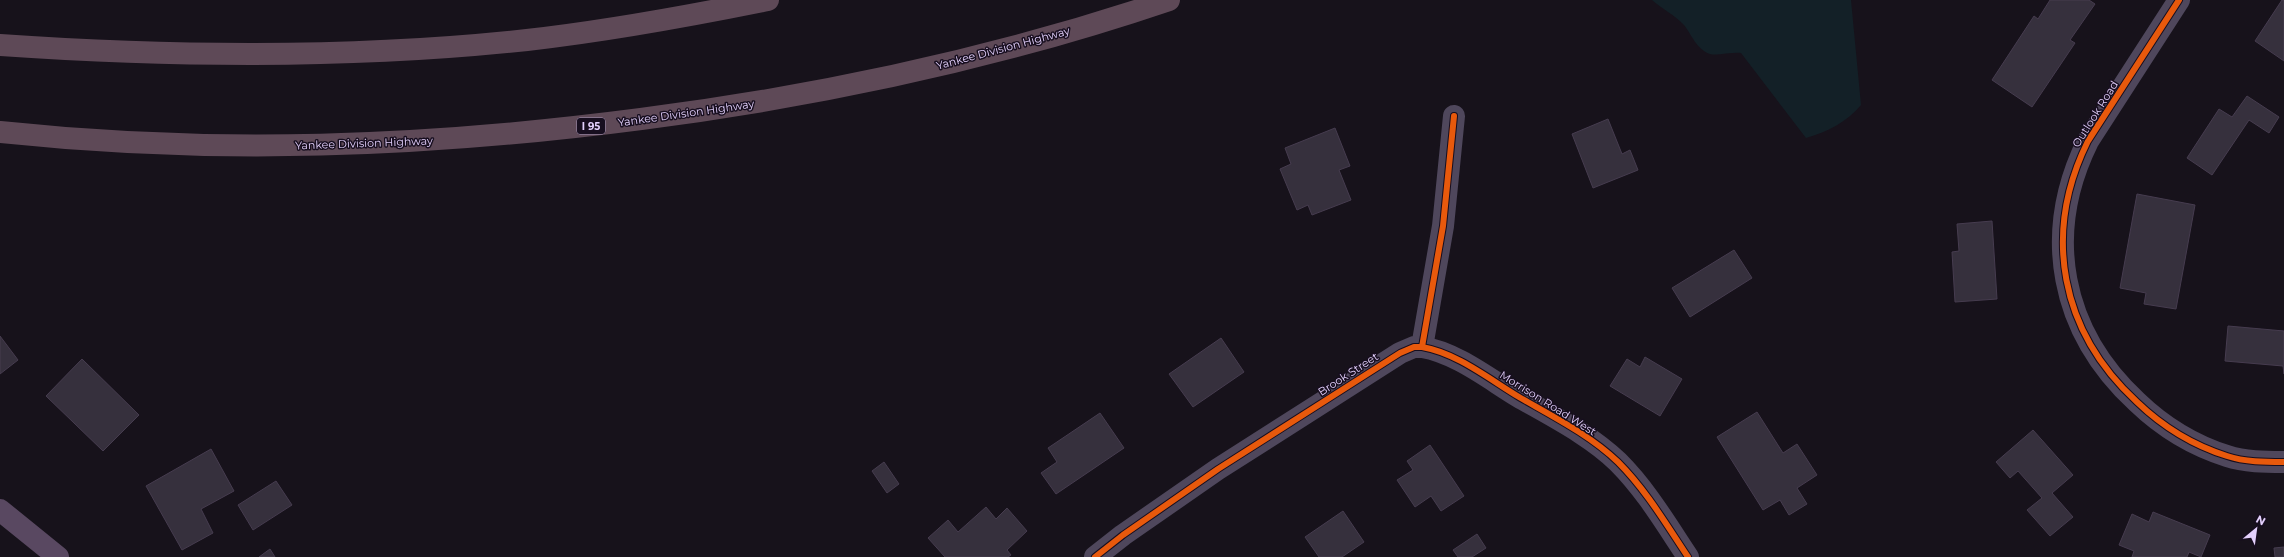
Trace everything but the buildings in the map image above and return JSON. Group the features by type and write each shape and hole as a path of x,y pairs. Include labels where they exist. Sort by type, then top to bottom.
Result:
{"highway":[{"path":"0,45 171,54 335,52 434,47 528,40 708,12 768,0"},
{"name":"Yankee Division Highway","path":"0,132 106,140 273,146 362,145 539,133 724,109 859,84 990,53 1130,13 1169,0"}],"main road":[{"path":"0,510 58,557"}],"street":[{"name":"Outlook Road","path":"2179,0 2088,141 2077,163 2069,188 2062,239 2069,294 2078,323 2092,350 2110,375 2147,412 2174,432 2200,446 2221,454 2258,461 2284,462"},
{"path":"1422,347 1443,226 1454,116"},
{"name":"Brook Street","path":"1095,557 1146,518 1218,469 1400,353 1414,347 1422,347"},
{"name":"Morrison Road West","path":"1422,347 1438,350 1462,362 1576,432 1617,461 1641,487 1688,557"}],"shaded area":[{"path":"1652,0 1851,0 1861,105 1836,126 1806,138 1741,53 1710,54 1705,52 1701,49 1680,21"}],"cycle path":[{"path":"2179,0 2088,141 2074,176 2065,211 2063,246 2066,280 2076,313 2090,344 2111,374 2147,411 2190,441 2214,452 2248,461 2284,462"},
{"path":"1095,557 1123,535 1218,469 1400,353 1414,347 1422,347 1443,226 1454,116"},
{"path":"1422,347 1435,350 1460,361 1570,426 1607,452 1638,484 1688,557"}]}
